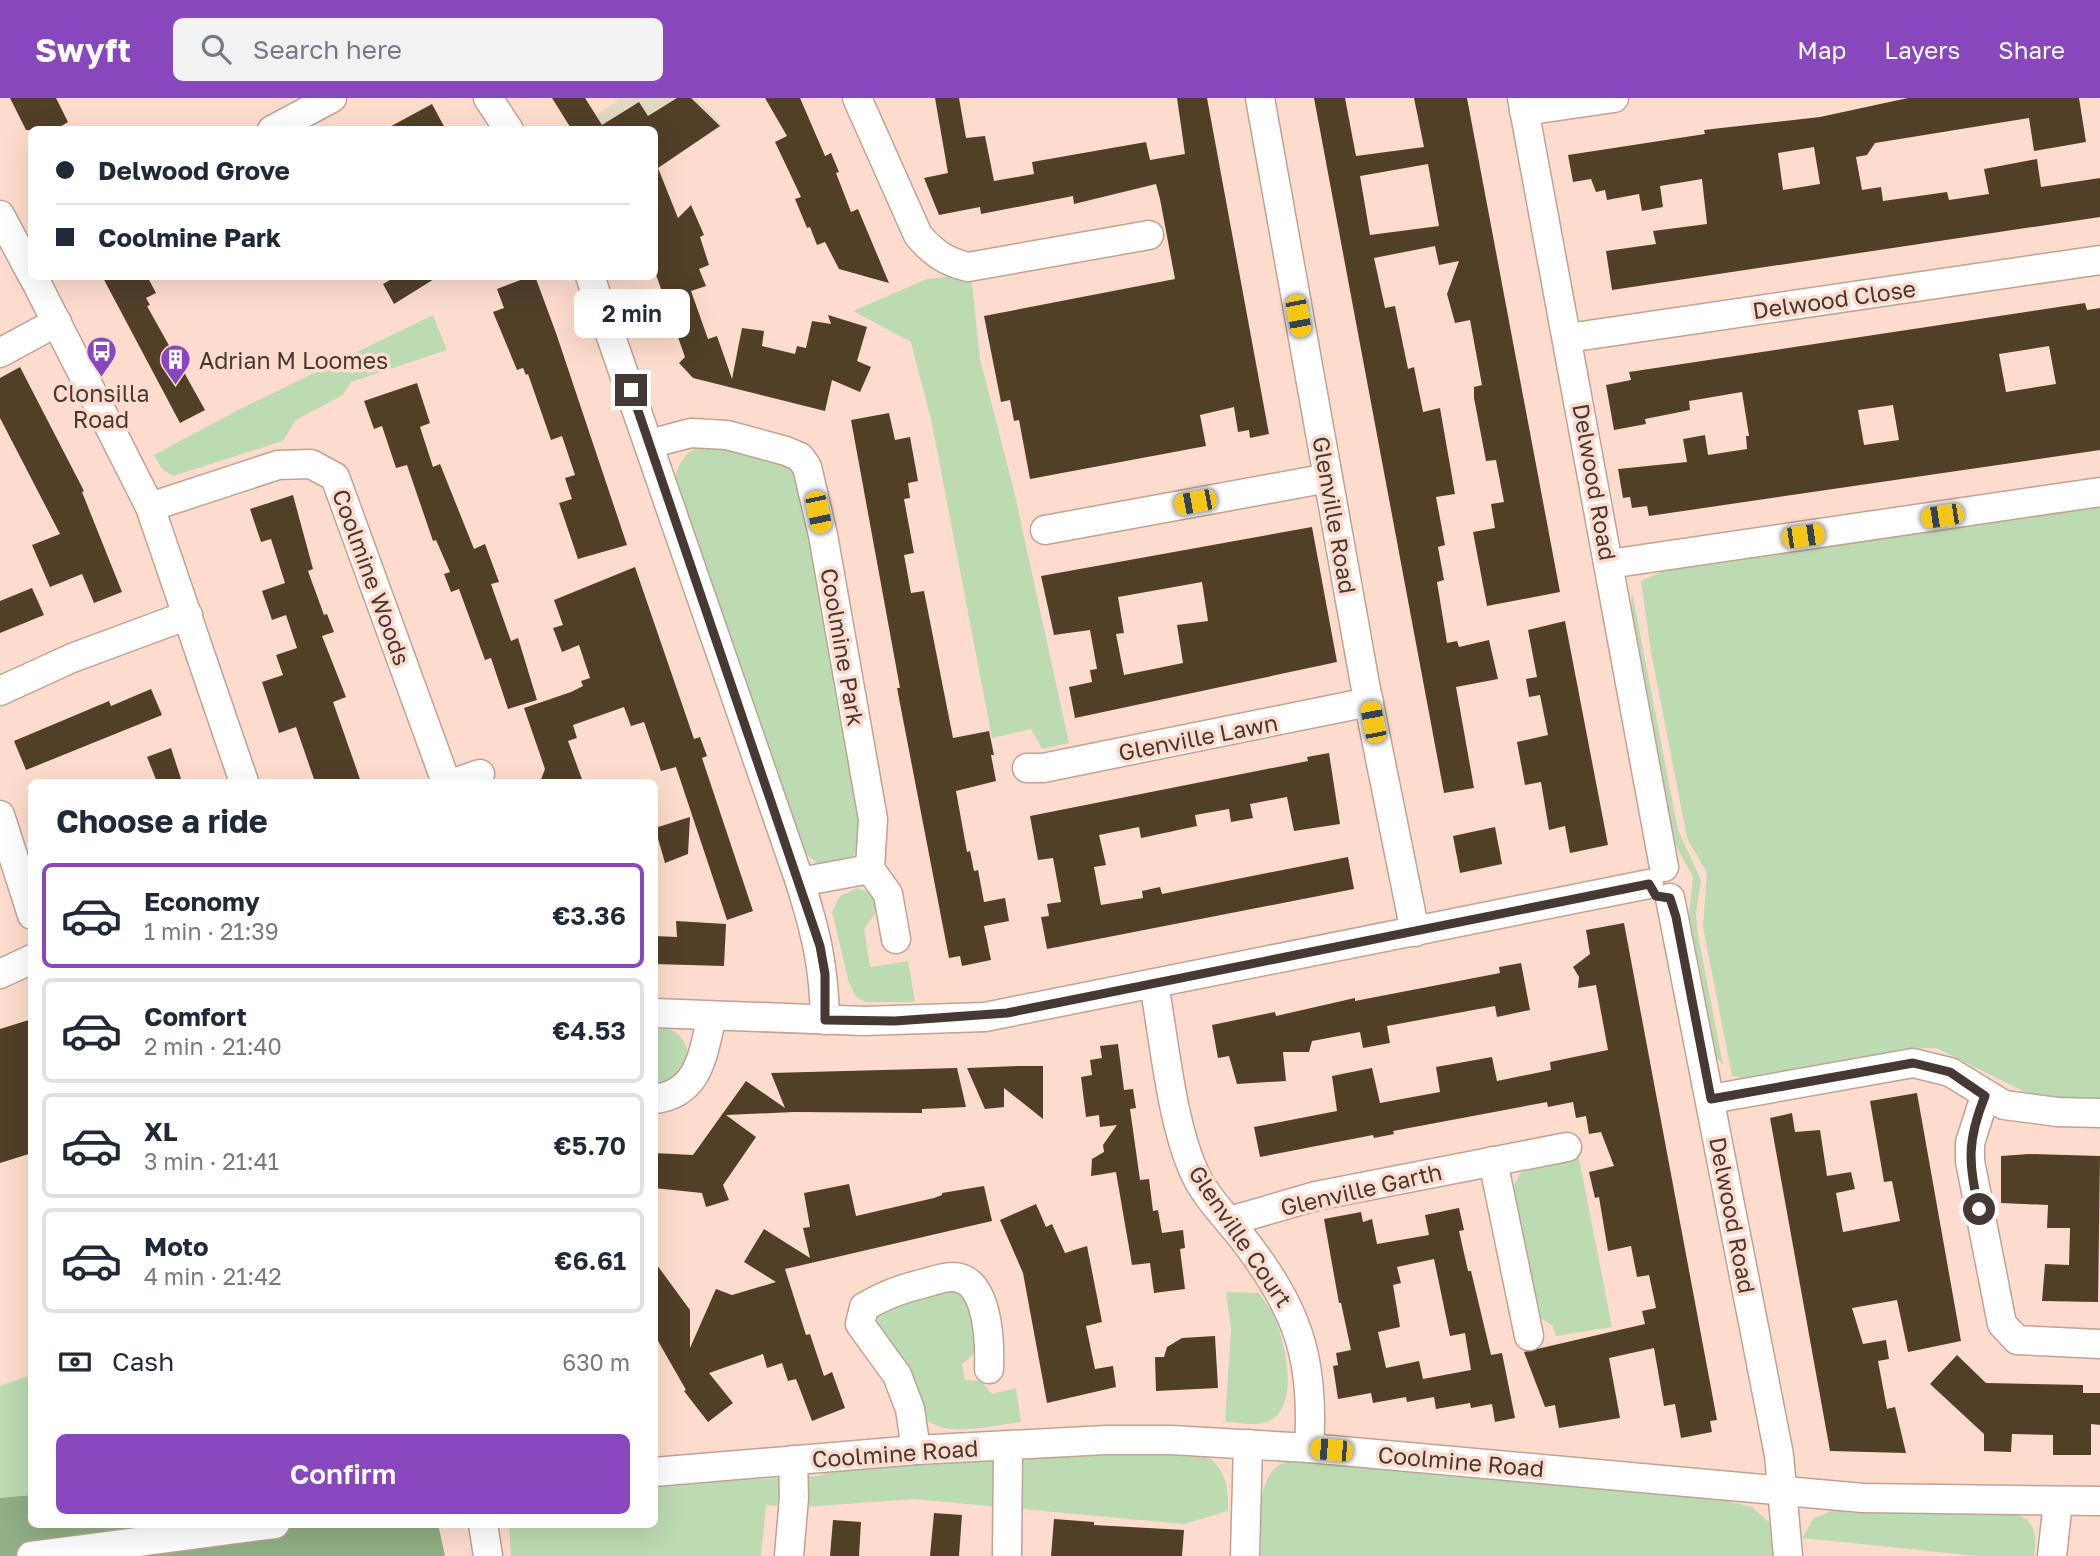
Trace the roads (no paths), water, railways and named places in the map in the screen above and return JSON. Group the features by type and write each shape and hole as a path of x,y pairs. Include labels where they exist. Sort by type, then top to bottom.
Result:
{"street":[{"path":"276,126 298,106 332,98"},
{"path":"488,98 506,126"},
{"path":"856,98 918,235 944,259 968,267 1149,235"},
{"name":"Glenville Road","path":"1260,98 1369,702 1415,932"},
{"path":"1523,104 1614,98"},
{"name":"Delwood Road","path":"1523,104 1609,564 1661,883 1711,1099 1784,1491 1788,1556"},
{"path":"0,215 28,264"},
{"name":"Delwood Close","path":"1568,338 2100,260"},
{"path":"36,280 150,507 243,779"},
{"path":"591,280 800,882 820,946 825,974 825,1020"},
{"path":"0,353 57,322"},
{"name":"Coolmine Park","path":"649,444 691,433 727,435 786,451 800,457 807,467 823,535 873,819 870,869"},
{"name":"Coolmine Woods","path":"150,507 278,465 311,464 335,477 445,779"},
{"path":"1045,530 1328,478"},
{"path":"1609,564 2100,492"},
{"path":"0,691 72,658 188,615"},
{"name":"Glenville Lawn","path":"1027,768 1043,768 1369,702"},
{"path":"0,815 28,902"},
{"path":"800,882 870,869 888,894 896,939"},
{"path":"658,1013 895,1021 985,1017 1661,883"},
{"path":"0,974 28,962"},
{"name":"Glenville Court","path":"1154,984 1171,1086 1188,1155 1203,1187 1262,1263 1291,1310 1307,1357 1312,1405 1309,1448"},
{"path":"658,1098 679,1093 690,1084 698,1071 712,1016"},
{"path":"1711,1099 1913,1063 1950,1072 1985,1096 2020,1108 2100,1113"},
{"path":"1985,1096 1970,1143 1970,1161 2002,1324 2017,1340 2100,1344"},
{"name":"Glenville Garth","path":"1230,1221 1316,1196 1567,1147"},
{"path":"1493,1161 1529,1336"},
{"path":"916,1450 910,1409 897,1376 860,1324 864,1307 886,1294 916,1285 953,1277 966,1280 981,1300 990,1345 989,1369"},
{"name":"Coolmine Road","path":"658,1472 916,1450 1120,1440 1309,1448 1784,1491 1931,1501 2100,1501"},
{"path":"1245,1556 1248,1444"},
{"path":"1007,1556 1008,1447"},
{"path":"789,1556 794,1499 793,1460"},
{"path":"2052,1556 2058,1502"},
{"path":"31,1556 244,1528"},
{"path":"484,1528 488,1556"}],"place":[{"name":"Clonsilla Road","path":"101,379"},
{"name":"Adrian M Loomes","path":"176,387"}]}
